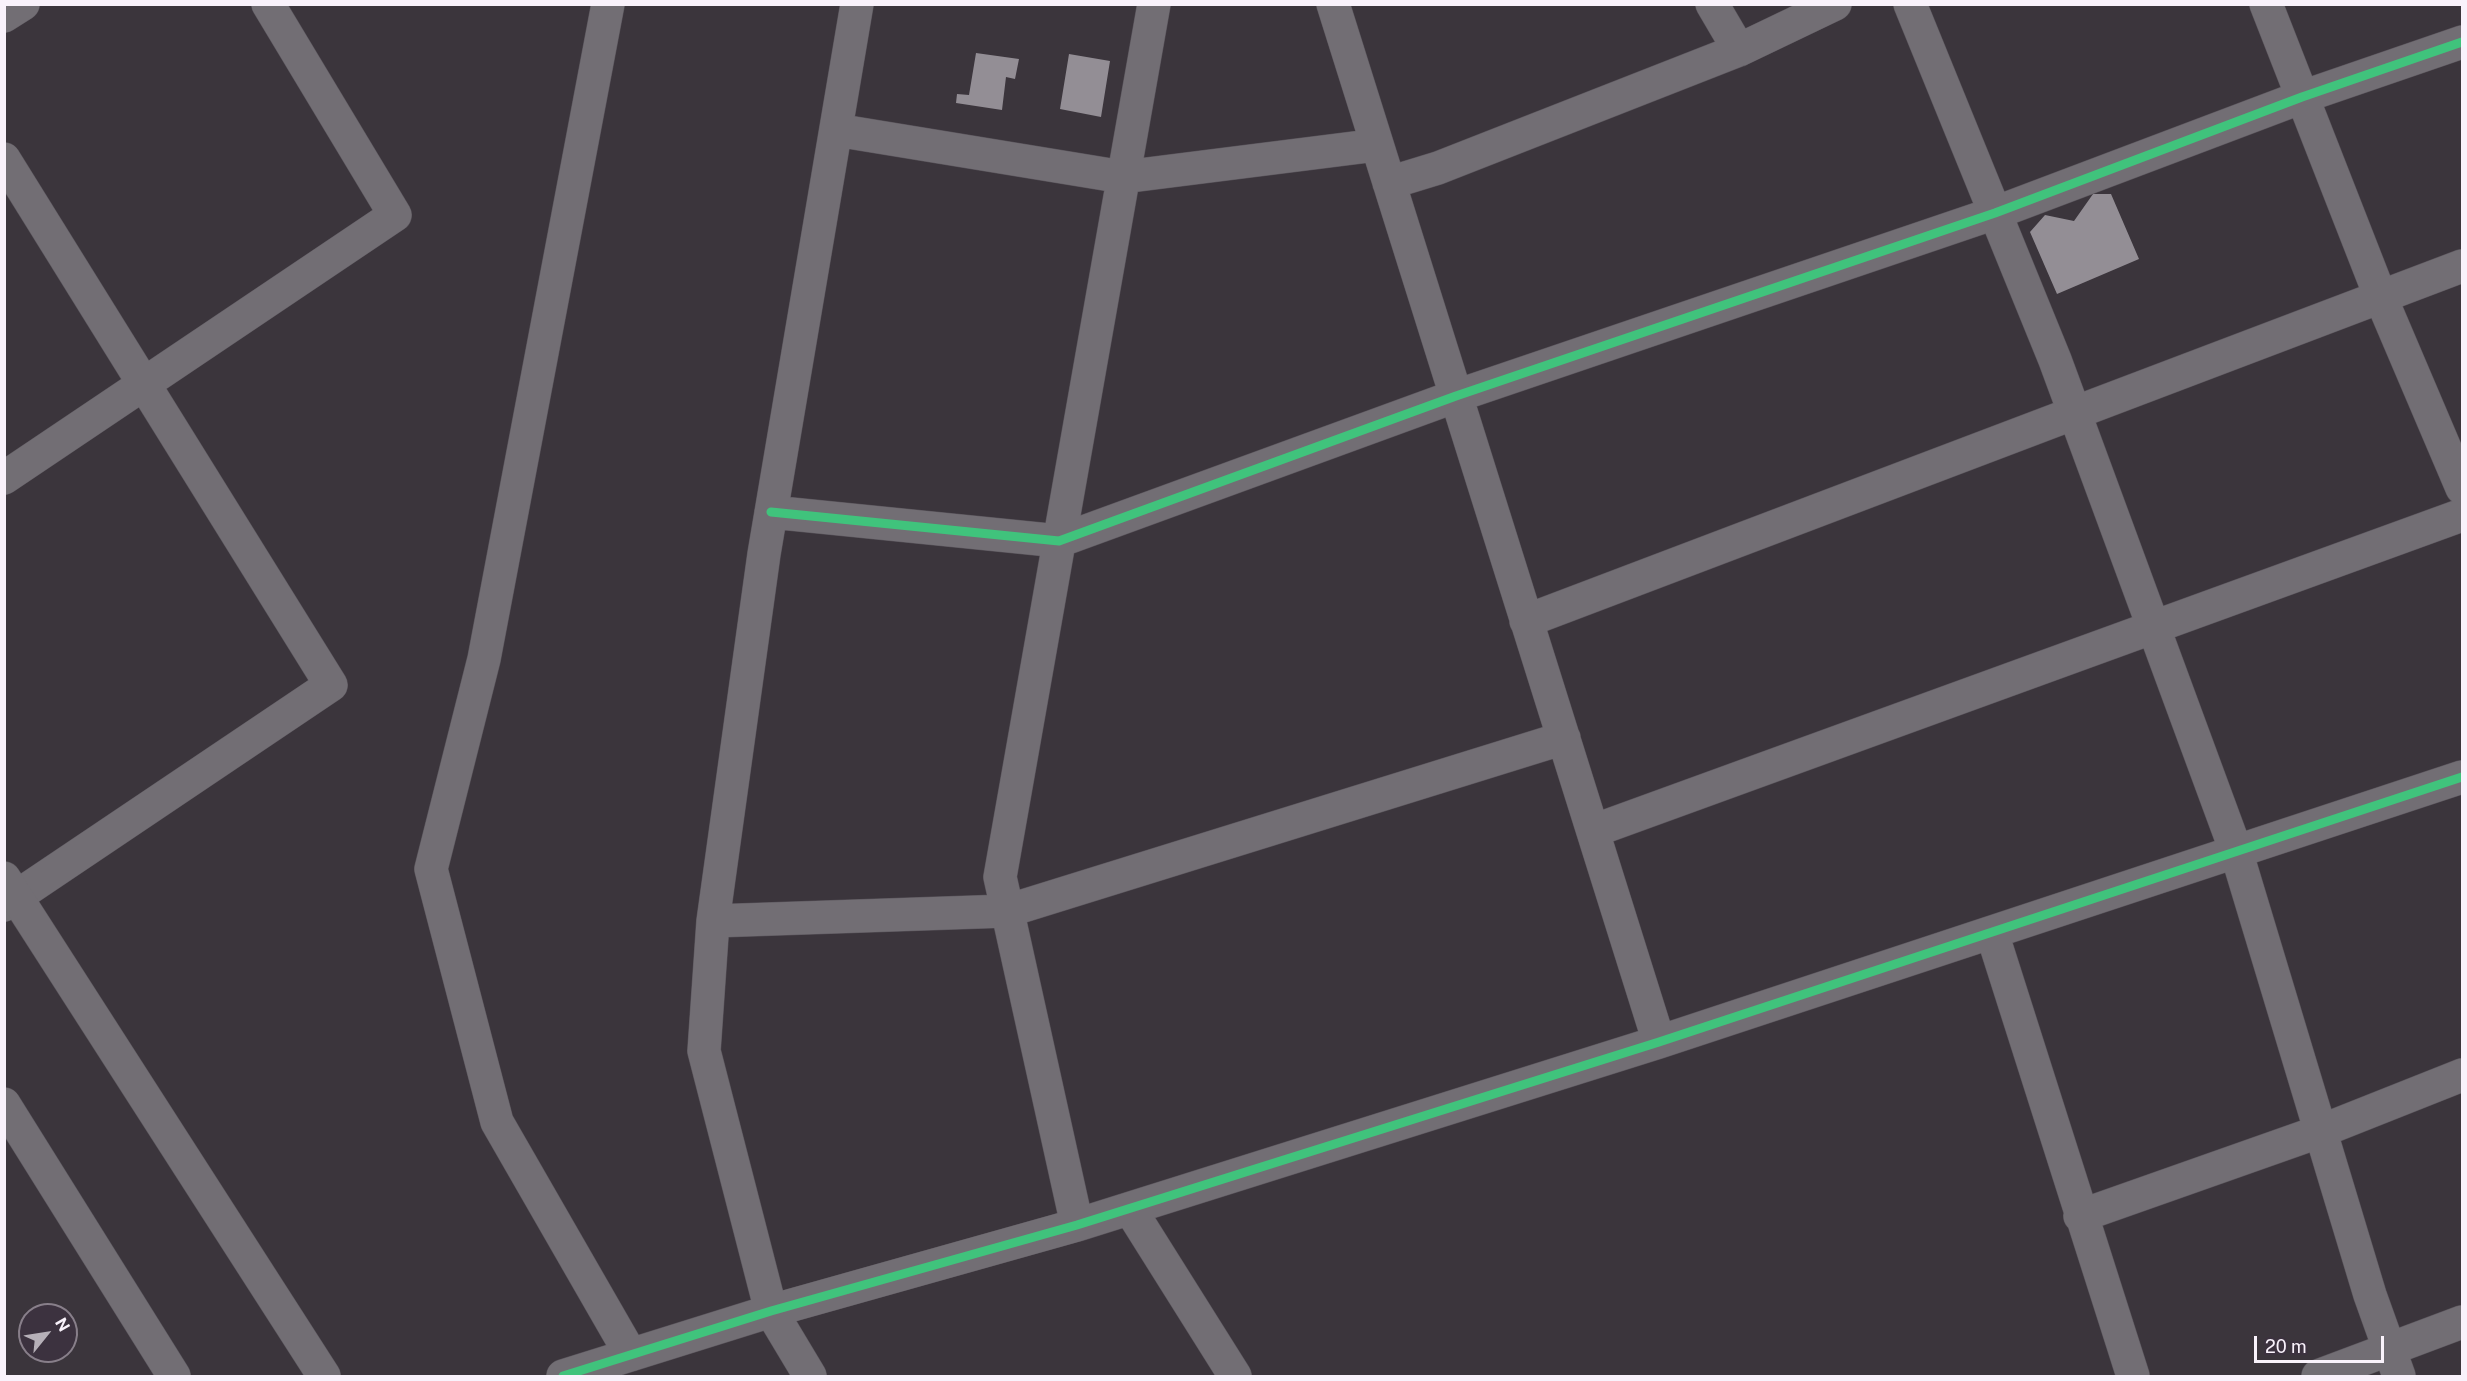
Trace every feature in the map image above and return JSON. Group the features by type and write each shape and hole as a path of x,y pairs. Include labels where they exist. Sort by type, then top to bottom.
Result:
{"street":[{"path":"4,16 24,4"},
{"path":"4,478 395,215 268,4"},
{"path":"608,4 484,659 431,868 496,1122 631,1355"},
{"path":"810,1377 771,1311 704,1051 713,921 771,512 857,4"},
{"path":"1077,1225 1000,877 1154,4"},
{"path":"1333,4 1659,1042"},
{"path":"1712,4 1739,50"},
{"path":"1389,183 1438,168 1739,50 1835,4"},
{"path":"1910,4 2075,414 2236,851 2370,1295 2394,1363"},
{"path":"2265,4 2381,298 2463,488"},
{"path":"771,512 1059,541 1456,396 1995,213 2302,97 2463,42"},
{"path":"836,130 1123,177 1377,145"},
{"path":"4,159 332,684 8,893 324,1377"},
{"path":"1526,621 2463,266"},
{"path":"1593,831 2463,515"},
{"path":"713,921 1007,911 1564,738"},
{"path":"563,1377 771,1311 1130,1209 1659,1042 2463,777"},
{"path":"1992,933 2133,1377"},
{"path":"2080,1216 2321,1131 2463,1075"},
{"path":"4,1104 174,1377"},
{"path":"1130,1209 1235,1377"},
{"path":"2318,1377 2394,1363 2463,1322"}],"building":[{"path":"976,53 1019,59 1015,79 1006,77 1002,110 956,103 957,94 969,95"},
{"path":"1069,54 1110,61 1101,117 1060,109"},
{"path":"2093,194 2111,194 2139,259 2057,294 2030,232 2045,215 2074,221"}],"cycle path":[{"path":"771,512 1059,541 1456,396 1995,213 2302,97 2462,42"},
{"path":"563,1376 771,1311 1077,1225 1659,1042 2462,777"}]}
